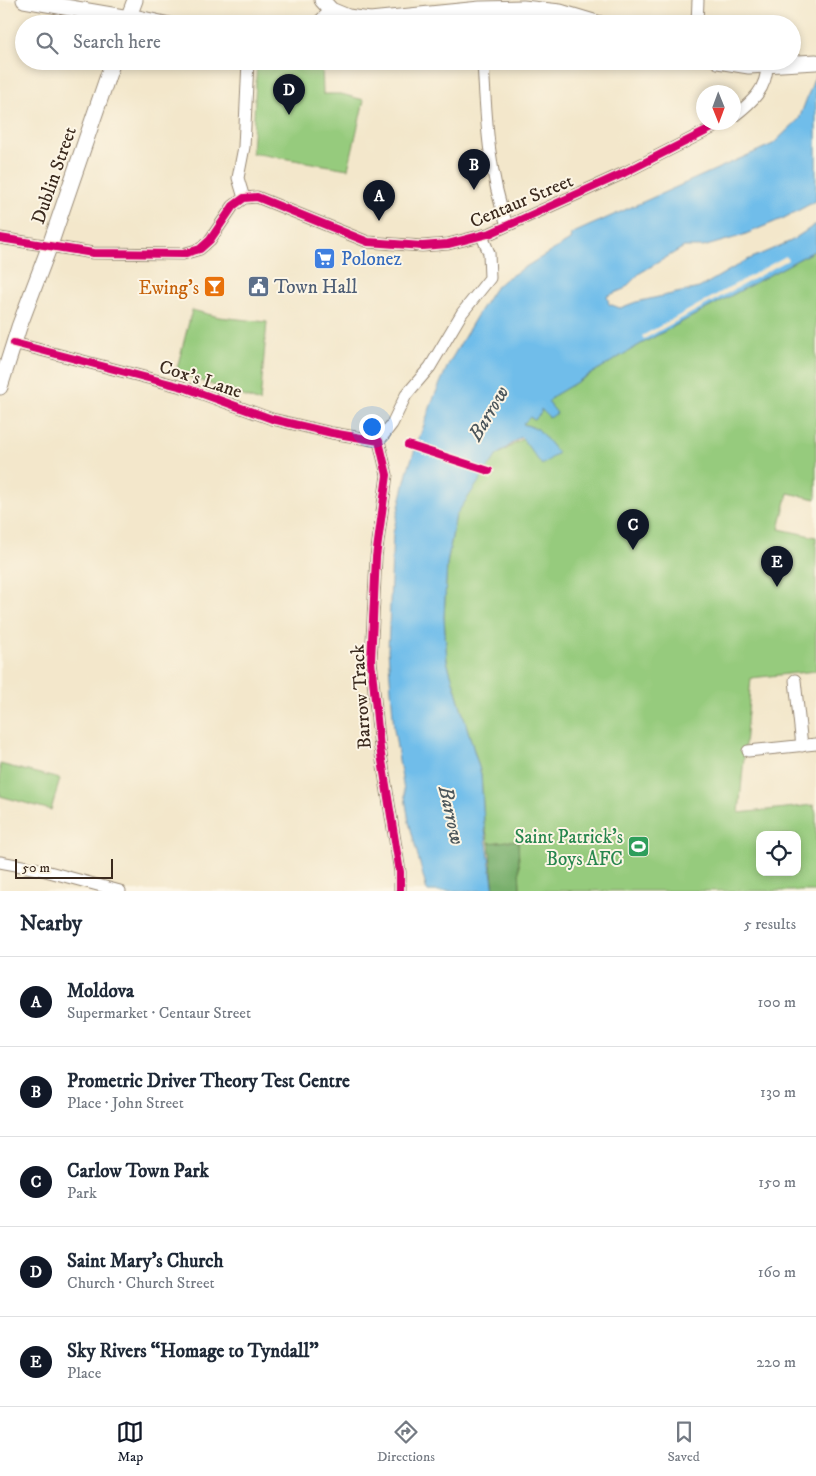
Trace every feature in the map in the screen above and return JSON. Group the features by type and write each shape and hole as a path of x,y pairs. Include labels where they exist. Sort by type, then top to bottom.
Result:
{"main road":[{"path":"24,0 130,14"},
{"path":"484,15 523,4 570,15"},
{"path":"326,5 346,15"},
{"path":"801,63 814,62"},
{"name":"Dublin Street","path":"0,387 110,70"}],"street":[{"path":"697,15 698,0"},
{"path":"0,238 119,255 183,254 200,249 210,240 233,206 244,198 238,178 244,147 248,70"},
{"path":"483,70 487,143 499,203 508,225"},
{"path":"741,110 764,85 766,70"},
{"name":"Centaur Street","path":"244,198 257,197 272,202 368,242 422,246 448,244 482,236 508,225 624,173 708,130"},
{"path":"379,441 392,424 406,395 430,367 462,313 490,278 489,253 482,236"},
{"name":"Cox's Lane","path":"14,344 186,388 272,419 332,433 379,441"},
{"name":"Barrow Track","path":"379,441 387,475 376,557 371,661 380,748 398,863 400,891"},
{"path":"795,680 802,746"},
{"path":"748,751 816,744"},
{"path":"0,862 38,869 120,891"}],"green space":[{"path":"257,70 322,70 323,94 341,94 364,100 348,169 252,153"},
{"path":"816,250 816,499 788,493 779,529 816,537 816,671 751,678 739,813 813,805 816,813 816,891 520,891 518,840 489,843 484,823 481,774 447,661 444,617 447,564 456,515 479,479 497,455 538,429 523,424 530,417 534,420 541,409 557,414 548,402 555,395 641,344"},
{"path":"192,310 219,317 267,322 260,402 176,372"},
{"path":"0,764 60,779 51,810 0,796"},
{"path":"518,840 520,891 494,891 489,843"}],"water":[{"name":"Barrow","path":"816,74 816,201 784,218 741,236 703,247 684,247 640,273 624,289 607,296 609,304 620,308 636,302 699,288 745,261 791,241 816,224 816,250 641,344 555,395 548,402 557,413 550,418 541,409 541,413 534,420 530,417 523,424 538,429 558,453 542,465 521,437 497,455 456,515 447,564 444,617 447,661 481,774 484,823 494,891 427,891 409,822 394,729 388,650 393,533 408,469 434,397 449,363 494,289 504,280 570,240 571,234 773,144 799,119"}],"pier":[{"path":"786,256 788,260 644,339 642,336"}],"cycle path":[{"path":"0,238 93,253 183,254 200,249 210,240 233,206 244,198 257,197 368,242 422,246 448,244 491,233 624,173 708,130"},
{"path":"14,343 186,388 272,419 332,433 379,441 387,475 376,557 371,661 380,748 400,872 400,891"},
{"path":"408,445 489,471"}],"place":[{"name":"Saint Mary's Church","path":"289,115"},
{"name":"Prometric Driver Theory Test Centre","path":"474,190"},
{"name":"Moldova","path":"379,221"},
{"name":"Polonez","path":"325,258"},
{"name":"Town Hall","path":"258,286"},
{"name":"Ewing’s","path":"215,287"},
{"name":"Carlow Town Park","path":"633,550"},
{"name":"Sky Rivers “Homage to Tyndall”","path":"777,587"},
{"name":"Saint Patrick's Boys AFC","path":"639,847"}]}
